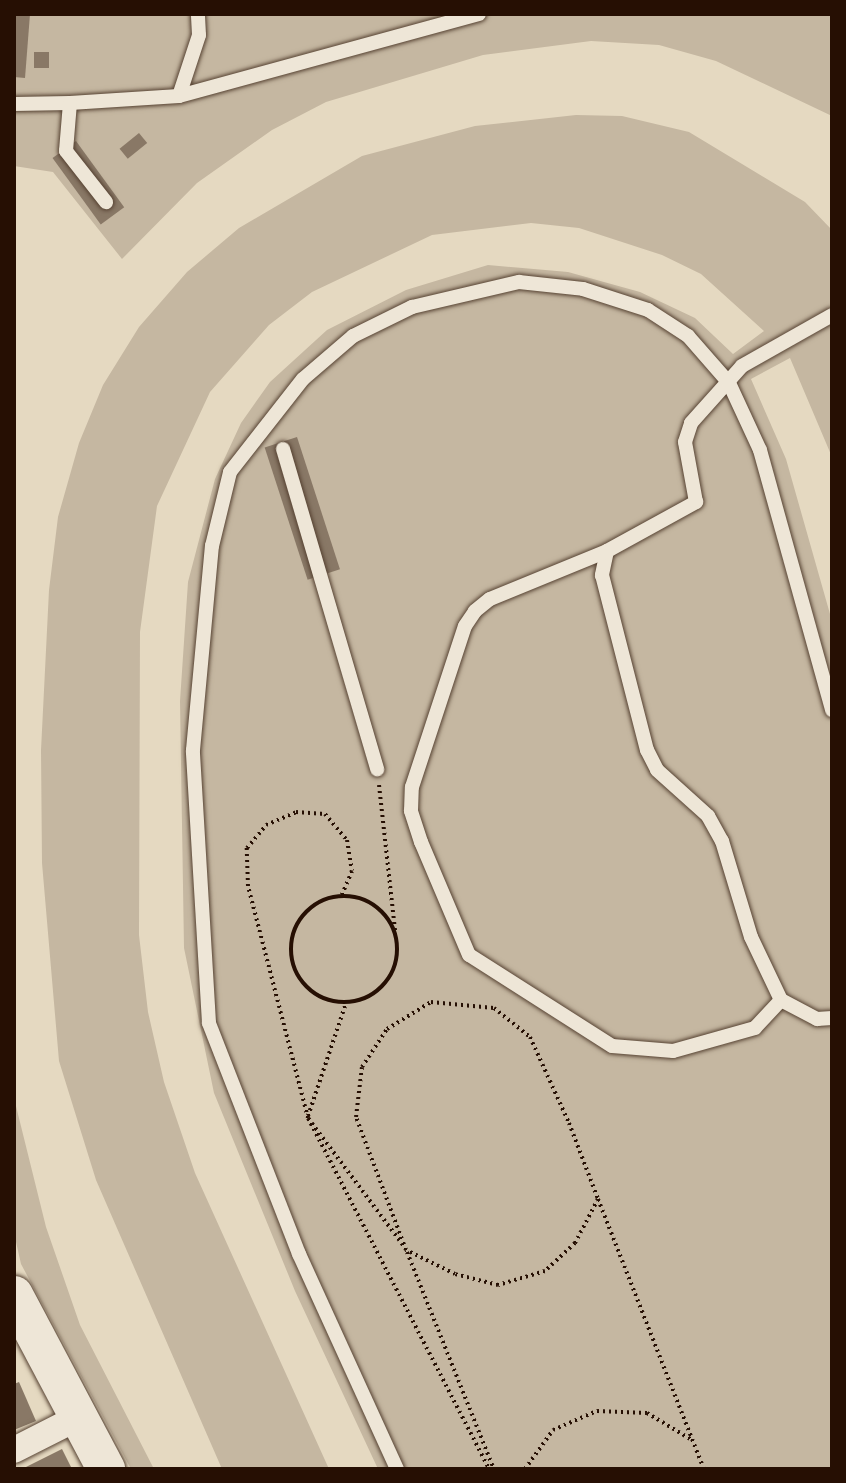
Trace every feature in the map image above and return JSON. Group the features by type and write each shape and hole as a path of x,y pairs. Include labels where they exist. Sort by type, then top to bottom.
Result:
{"main road":[{"path":"14,1264 21,1310 106,1469"}],"street":[{"path":"14,1450 77,1418"}],"lane":[{"path":"179,96 199,35 198,14"},
{"path":"14,104 179,96 479,14"},
{"path":"70,103 66,151 106,202"},
{"path":"397,1469 293,1240 209,1023 193,750 212,546 230,472 303,379 353,336 412,307 462,291 519,282 583,289 648,310 688,336 729,383 760,450 832,710"},
{"path":"781,1000 755,1028 726,1039 673,1051 612,1046 469,955 421,842 411,811 412,787 465,626 490,599 607,551 696,502 685,442 691,423 742,366 832,315"},
{"path":"283,449 377,769"},
{"path":"607,551 602,575 647,750 657,770 708,816 722,841 751,937 781,1000 817,1019 832,1018"}],"path":[{"path":"377,769 396,941 390,976 378,989 346,1002 313,993 297,973 291,948 302,916 315,904 341,897 366,901 380,911 396,941"},
{"path":"341,897 352,871 347,840 325,814 296,812 266,825 247,848 248,886 308,1118 491,1469"},
{"path":"308,1118 346,1002"},
{"path":"491,1469 356,1117 362,1067 387,1029 431,1002 494,1008 530,1037 598,1199 704,1469"},
{"path":"308,1118 406,1250 455,1274 498,1285 545,1271 575,1243 598,1199"},
{"path":"525,1469 553,1430 597,1411 647,1413 694,1442"}],"shaded area":[{"path":"14,14 832,14 832,116 716,61 659,45 591,41 483,55 326,102 272,130 197,183 122,259 53,172 14,166"},
{"path":"576,115 622,116 689,132 805,202 832,230 832,457 790,358 751,379 786,459 832,621 832,1469 378,1469 295,1291 214,1093 184,948 180,701 188,582 215,479 241,423 270,382 327,330 406,290 488,265 568,272 640,292 695,318 733,354 764,331 701,274 662,255 579,228 531,223 432,235 312,292 269,325 210,392 157,506 140,632 139,935 148,1012 164,1082 195,1173 329,1469 222,1469 96,1180 59,1061 42,863 41,750 49,590 58,517 79,443 103,385 139,327 187,272 239,228 362,156 475,126"},
{"path":"14,1098 46,1227 80,1325 154,1469 131,1469 21,1264 14,1233"}],"building":[{"path":"14,14 30,14 25,78 14,77"},
{"path":"34,52 49,52 49,68 34,68"},
{"path":"139,133 147,143 128,159 120,149"},
{"path":"76,141 124,207 101,224 53,158"},
{"path":"297,437 340,569 308,580 265,448"},
{"path":"19,1382 36,1421 14,1430 14,1384"},
{"path":"62,1449 72,1469 22,1469"}]}
